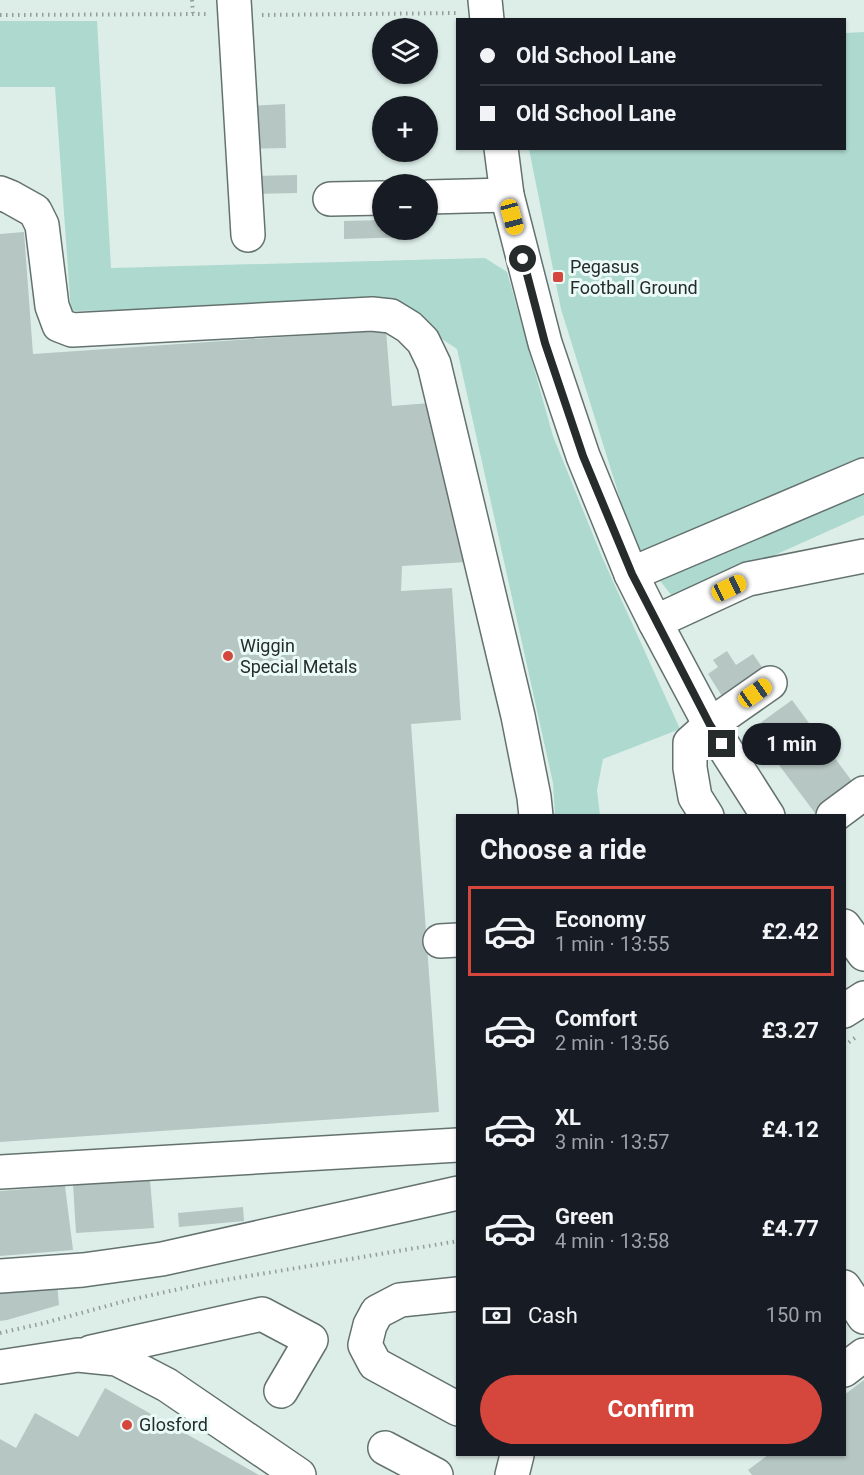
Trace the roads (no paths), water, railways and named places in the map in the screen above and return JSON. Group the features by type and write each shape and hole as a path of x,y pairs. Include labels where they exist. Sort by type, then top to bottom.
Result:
{"street":[{"path":"234,0 248,235"},
{"path":"484,0 487,18"},
{"path":"501,150 507,195 545,343 583,456 632,574 656,622 710,725 767,814"},
{"path":"0,194 34,211 42,225 52,306 59,325 72,330 372,314 391,316 409,327 423,341 434,364 518,716 536,814"},
{"path":"438,197 507,195"},
{"path":"330,199 372,198"},
{"path":"632,574 864,475"},
{"path":"656,622 748,579 864,556"},
{"path":"706,814 695,797 690,768 690,743 710,725 770,683"},
{"path":"836,814 864,793"},
{"path":"846,929 864,954"},
{"path":"846,1010 864,998"},
{"path":"0,1172 456,1145"},
{"path":"0,1276 83,1270 162,1259 456,1192"},
{"path":"846,1290 864,1317"},
{"path":"456,1293 400,1300 377,1312 370,1325 365,1345 375,1364 456,1408"},
{"path":"0,1367 78,1355 262,1314 311,1340 281,1391"},
{"path":"78,1355 117,1359 167,1385 299,1475"},
{"path":"846,1368 864,1355"},
{"path":"385,1448 436,1475"},
{"path":"512,1475 517,1456"}],"place":[{"name":"Pegasus Football Ground","path":"558,277"},
{"name":"Wiggin Special Metals","path":"228,656"},
{"name":"Glosford","path":"127,1425"}]}
